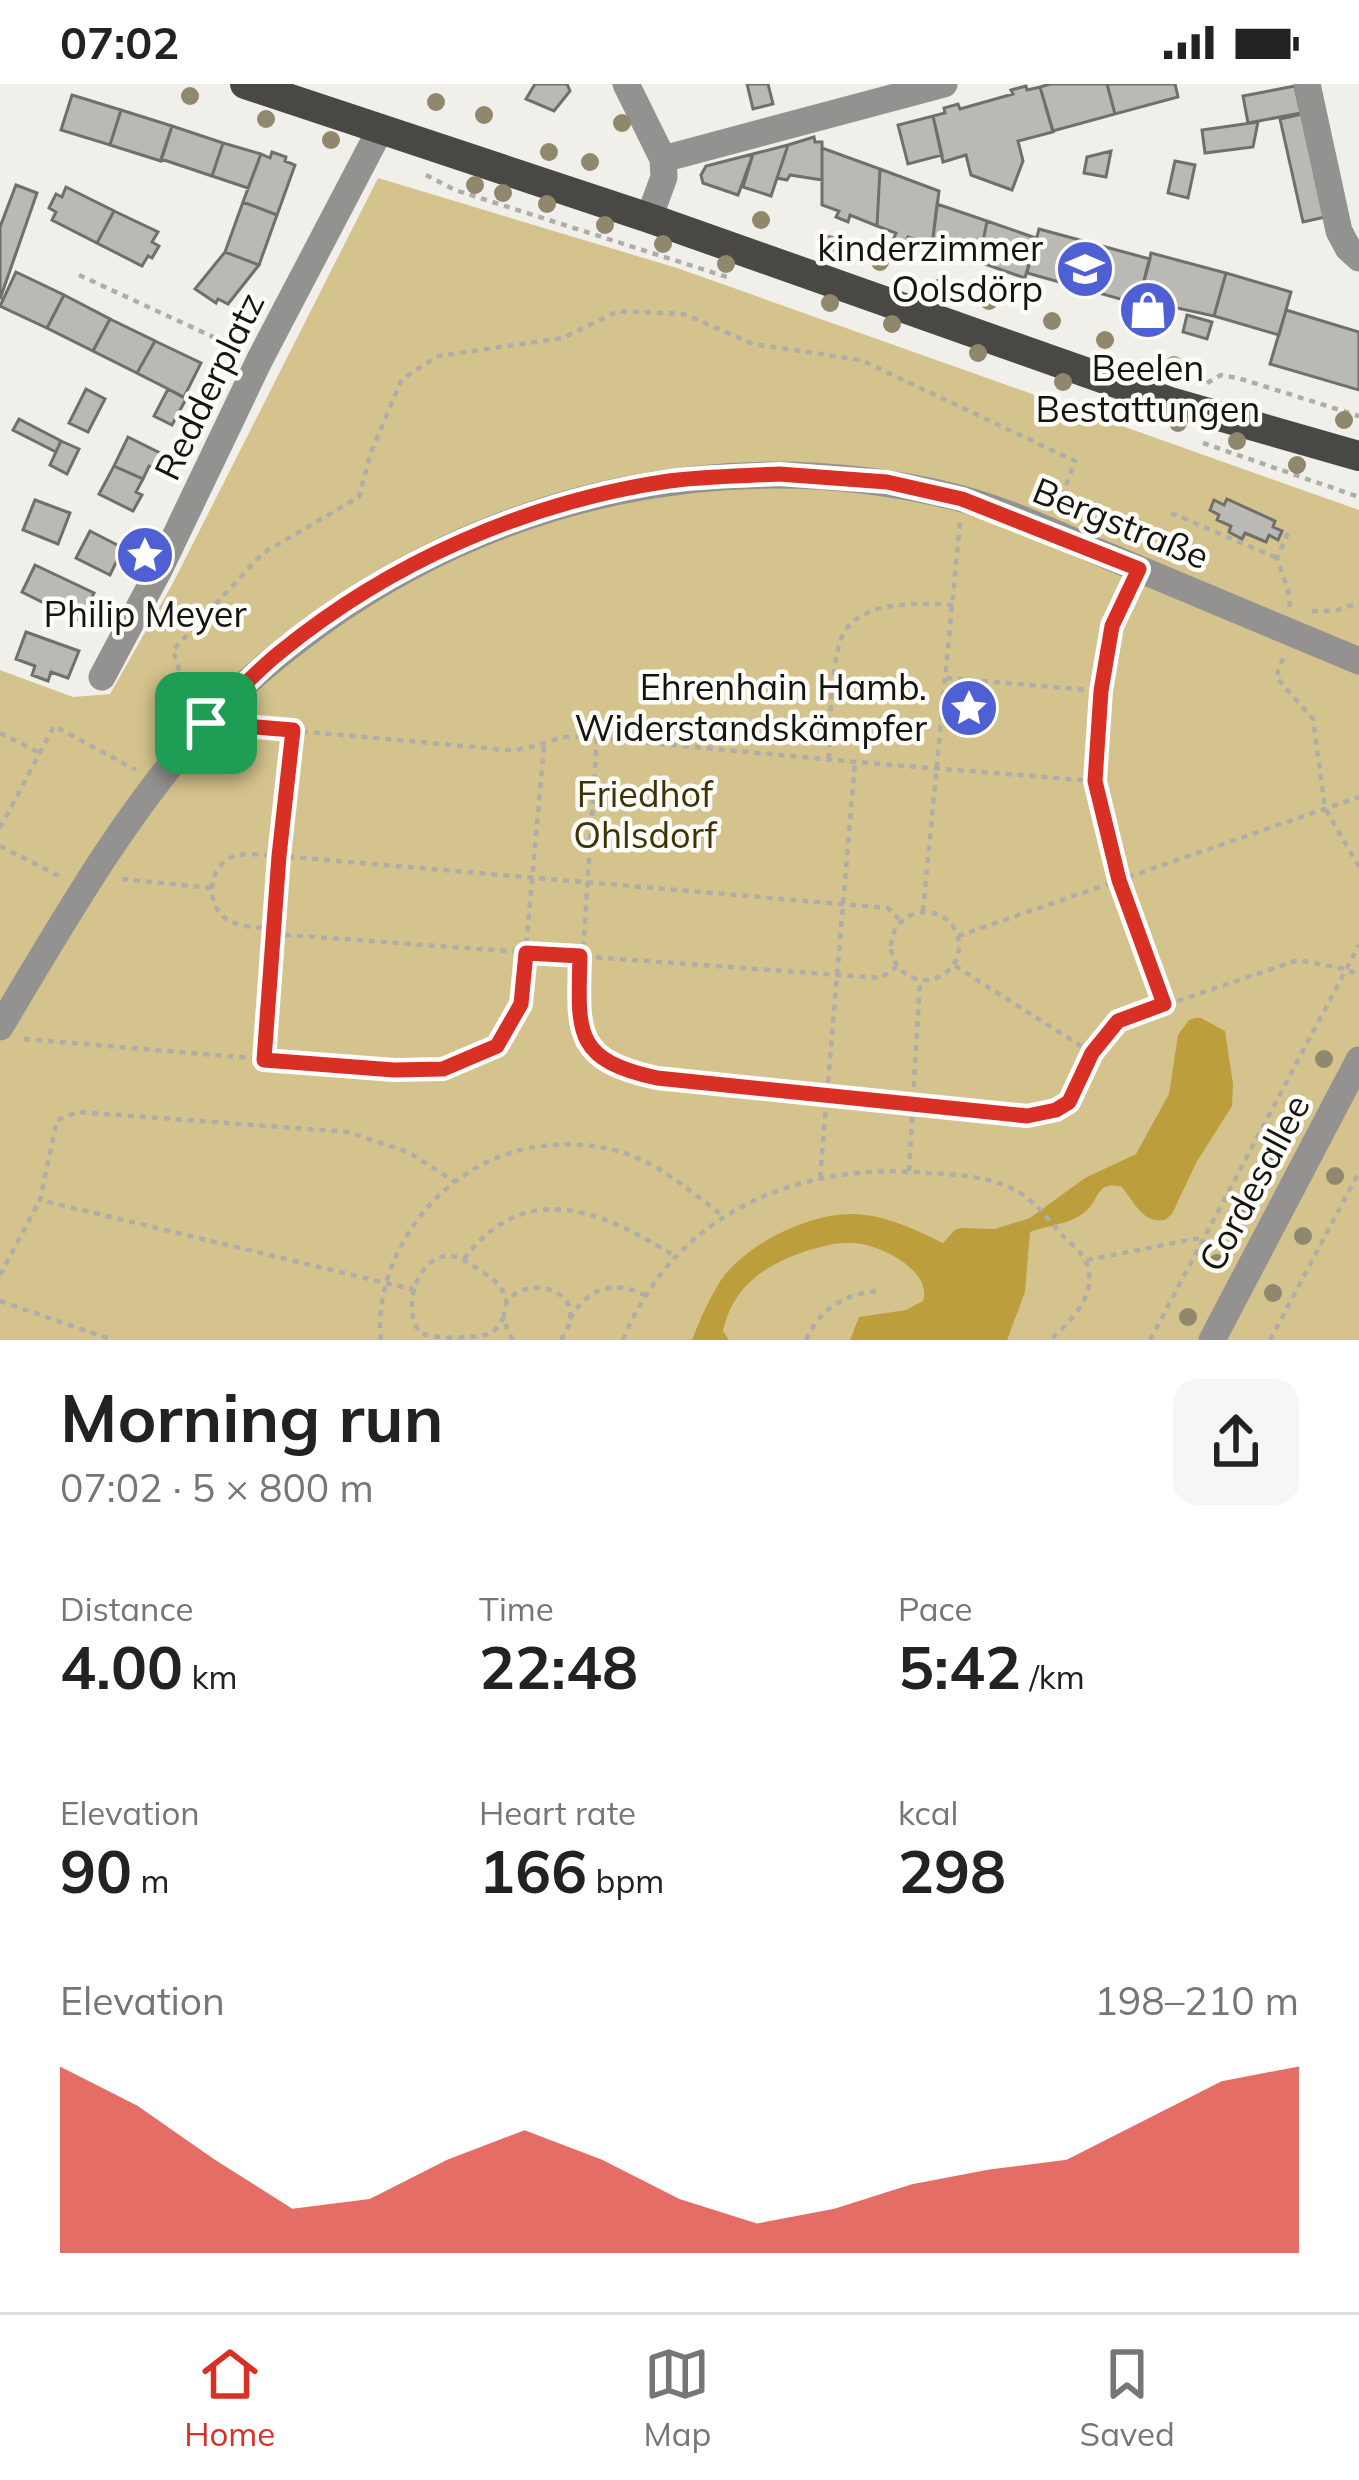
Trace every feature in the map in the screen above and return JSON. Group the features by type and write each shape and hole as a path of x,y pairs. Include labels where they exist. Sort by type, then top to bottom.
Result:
{"main road":[{"path":"245,84 649,218 1169,402 1359,456"}],"street":[{"path":"626,84 663,158 664,177 649,218"},
{"path":"663,158 944,84"},
{"path":"1307,84 1339,231 1359,258"},
{"name":"Redderplatz","path":"102,677 381,128"},
{"name":"Bergstraße","path":"11,1033 88,882 199,717 366,590 462,539 564,502 670,481 779,474 887,482 962,499 1359,661"},
{"name":"Cordesallee","path":"1212,1340 1359,1060"}],"path":[{"path":"414,169 455,190 729,278"},
{"path":"79,275 260,359"},
{"path":"1056,513 1075,461 861,360 753,344 684,314 618,310 562,338 438,356 402,379 371,452 359,497 263,554 173,650 199,717 508,750 544,746 572,736 1095,781"},
{"path":"1221,375 1359,416"},
{"path":"1206,444 1359,497"},
{"path":"923,911 962,499"},
{"path":"1171,513 1277,558"},
{"path":"1288,533 1277,558 1288,590 1292,633 1276,677 1313,719 1325,808 1359,867"},
{"path":"1139,569 1112,626 1101,691 1095,781 1119,880 1164,1004"},
{"path":"829,759 833,671 846,629 872,611 891,606 910,602 952,605"},
{"path":"1312,611 1335,611 1359,603"},
{"path":"946,678 1101,691"},
{"path":"0,828 54,726 156,782"},
{"path":"264,1060 293,730"},
{"path":"0,733 40,753"},
{"path":"598,738 579,1012 595,1054 626,1071 1027,1116 1069,1102 1092,1053 1118,1021 1298,960 1359,976"},
{"path":"11,1033 394,1070 443,1069 497,1046 521,1004 544,746"},
{"path":"820,1178 855,762"},
{"path":"958,936 1359,797"},
{"path":"0,846 88,882 212,888"},
{"path":"897,966 881,978 837,976 273,932 226,920 214,903 212,888 221,865 234,856 279,856 888,908 901,921"},
{"path":"923,911 945,917 960,946 954,965 939,978 920,980 897,966 891,940 901,921 923,911"},
{"path":"1150,1340 1359,945"},
{"path":"954,965 1092,1053"},
{"path":"909,1171 920,980"},
{"path":"0,1275 40,1200 57,1120 78,1112 348,1132 408,1153 454,1180"},
{"path":"381,1340 386,1283 400,1244 424,1209 454,1180 491,1159 532,1146 575,1143 617,1150 657,1167 724,1217"},
{"path":"623,1340 658,1275 748,1201 820,1178 909,1171 1001,1183 1036,1203 1086,1260 1088,1286 1083,1304 1050,1340"},
{"path":"1273,1339 1359,1172"},
{"path":"40,1200 415,1290"},
{"path":"464,1259 481,1237 504,1221 569,1210 626,1227 676,1257"},
{"path":"1086,1260 1205,1237"},
{"path":"440,1257 464,1259 500,1283 506,1293 504,1317 492,1332 427,1337 419,1331 412,1309 426,1266 440,1257"},
{"path":"507,1306 520,1291 539,1286 558,1293 570,1320"},
{"path":"565,1337 577,1306 588,1295 617,1286 644,1295"},
{"path":"806,1340 830,1305 876,1291"},
{"path":"0,1301 113,1340"},
{"path":"504,1317 513,1340"}],"green space":[{"name":"Friedhof Ohlsdorf","path":"378,178 677,268 1359,510 1359,1340 0,1340 0,670 73,697 110,694 173,583"}],"shaded area":[{"path":"1195,1018 1225,1031 1232,1106 1196,1163 1172,1214 1165,1220 1151,1219 1122,1187 1114,1185 1100,1192 1079,1216 1030,1232 1025,1292 1007,1340 850,1340 859,1317 906,1310 923,1301 924,1290 914,1271 894,1256 847,1243 806,1251 764,1271 734,1301 723,1331 729,1340 692,1340 713,1294 732,1267 762,1243 799,1225 836,1215 865,1215 943,1243 961,1228 995,1229 1030,1218 1085,1178 1136,1154 1169,1094 1178,1035"}],"building":[{"path":"535,84 567,84 570,91 554,111 526,99"},
{"path":"747,84 768,84 773,104 753,109"},
{"path":"1107,84 1115,114 1053,131 1040,87"},
{"path":"1107,84 1175,84 1178,97 1115,114"},
{"path":"1026,86 1027,90 1040,87 1053,132 1018,141 1023,161 1012,190 971,175 966,155 943,162 933,116 945,113 944,108 958,104 960,109"},
{"path":"1295,86 1301,113 1248,123 1243,96"},
{"path":"72,95 121,110 110,145 61,130"},
{"path":"121,110 172,126 161,161 110,145"},
{"path":"1302,114 1325,217 1303,222 1280,119"},
{"path":"933,116 942,155 908,164 898,125"},
{"path":"1258,122 1253,147 1205,153 1202,130"},
{"path":"172,126 223,143 212,176 161,159"},
{"path":"814,137 815,142 822,142 822,180 777,178 788,145"},
{"path":"223,143 261,154 248,188 212,176"},
{"path":"788,145 771,196 743,187 753,154"},
{"path":"822,148 880,169 877,226 850,215 848,222 836,217 839,211 822,205"},
{"path":"1111,151 1106,177 1084,173 1087,157"},
{"path":"272,152 295,165 277,215 243,202 261,154 270,158"},
{"path":"753,154 738,195 703,183 706,166"},
{"path":"1175,161 1195,165 1188,198 1168,193"},
{"path":"880,169 939,191 932,246 908,237 905,243 894,238 896,233 877,226"},
{"path":"16,185 37,193 0,299 0,227"},
{"path":"66,187 114,211 97,243 52,220 56,212 49,208"},
{"path":"243,202 277,215 259,265 225,252"},
{"path":"937,204 987,221 979,262 932,246"},
{"path":"114,211 158,232 152,242 159,246 142,266 97,243"},
{"path":"987,221 1036,238 1025,278 979,262"},
{"path":"1039,229 1150,259 1138,304 1027,273"},
{"path":"225,252 259,265 228,304 218,299 216,303 195,289"},
{"path":"1151,253 1226,273 1214,316 1140,296"},
{"path":"16,272 64,295 47,328 0,306"},
{"path":"1226,273 1291,292 1279,335 1214,316"},
{"path":"64,295 110,319 93,351 47,328"},
{"path":"1139,301 1164,308 1159,325 1134,318"},
{"path":"1286,310 1359,332 1359,390 1270,364"},
{"path":"1187,315 1212,322 1207,339 1183,332"},
{"path":"110,319 155,341 137,373 93,351"},
{"path":"155,341 201,363 184,397 137,373"},
{"path":"86,389 105,399 88,432 69,423"},
{"path":"168,389 186,399 172,425 154,416"},
{"path":"19,419 61,441 56,452 13,430"},
{"path":"128,437 162,454 143,479 114,466"},
{"path":"61,441 79,449 67,474 50,465"},
{"path":"114,466 143,479 136,492 142,495 133,511 99,494"},
{"path":"1227,499 1275,521 1273,527 1282,531 1278,540 1269,535 1266,542 1245,533 1242,539 1229,532 1231,526 1217,520 1219,515 1210,510 1214,500 1224,505"},
{"path":"35,500 70,513 58,544 23,530"},
{"path":"90,531 123,548 110,575 76,558"},
{"path":"35,565 94,593 84,623 22,592"},
{"path":"26,632 79,651 68,678 51,672 48,681 32,675 35,666 16,659"}],"place":[{"name":"kinderzimmer Oolsdörp","path":"1085,269"},
{"name":"Beelen Bestattungen","path":"1148,310"},
{"name":"Philip Meyer","path":"145,555"},
{"name":"Ehrenhain Hamb. Widerstandskämpfer","path":"969,708"}],"route":[{"path":"779,474 887,482 962,499 1139,569 1112,626 1101,691 1095,781 1119,880 1164,1004 1118,1021 1092,1053 1069,1102 1027,1116 626,1071 595,1054 586,1034 579,1012 580,956 526,953 521,1004 497,1046 443,1069 264,1060 293,730 206,723 278,654 366,590 462,539 564,502 670,481 779,474"}]}
